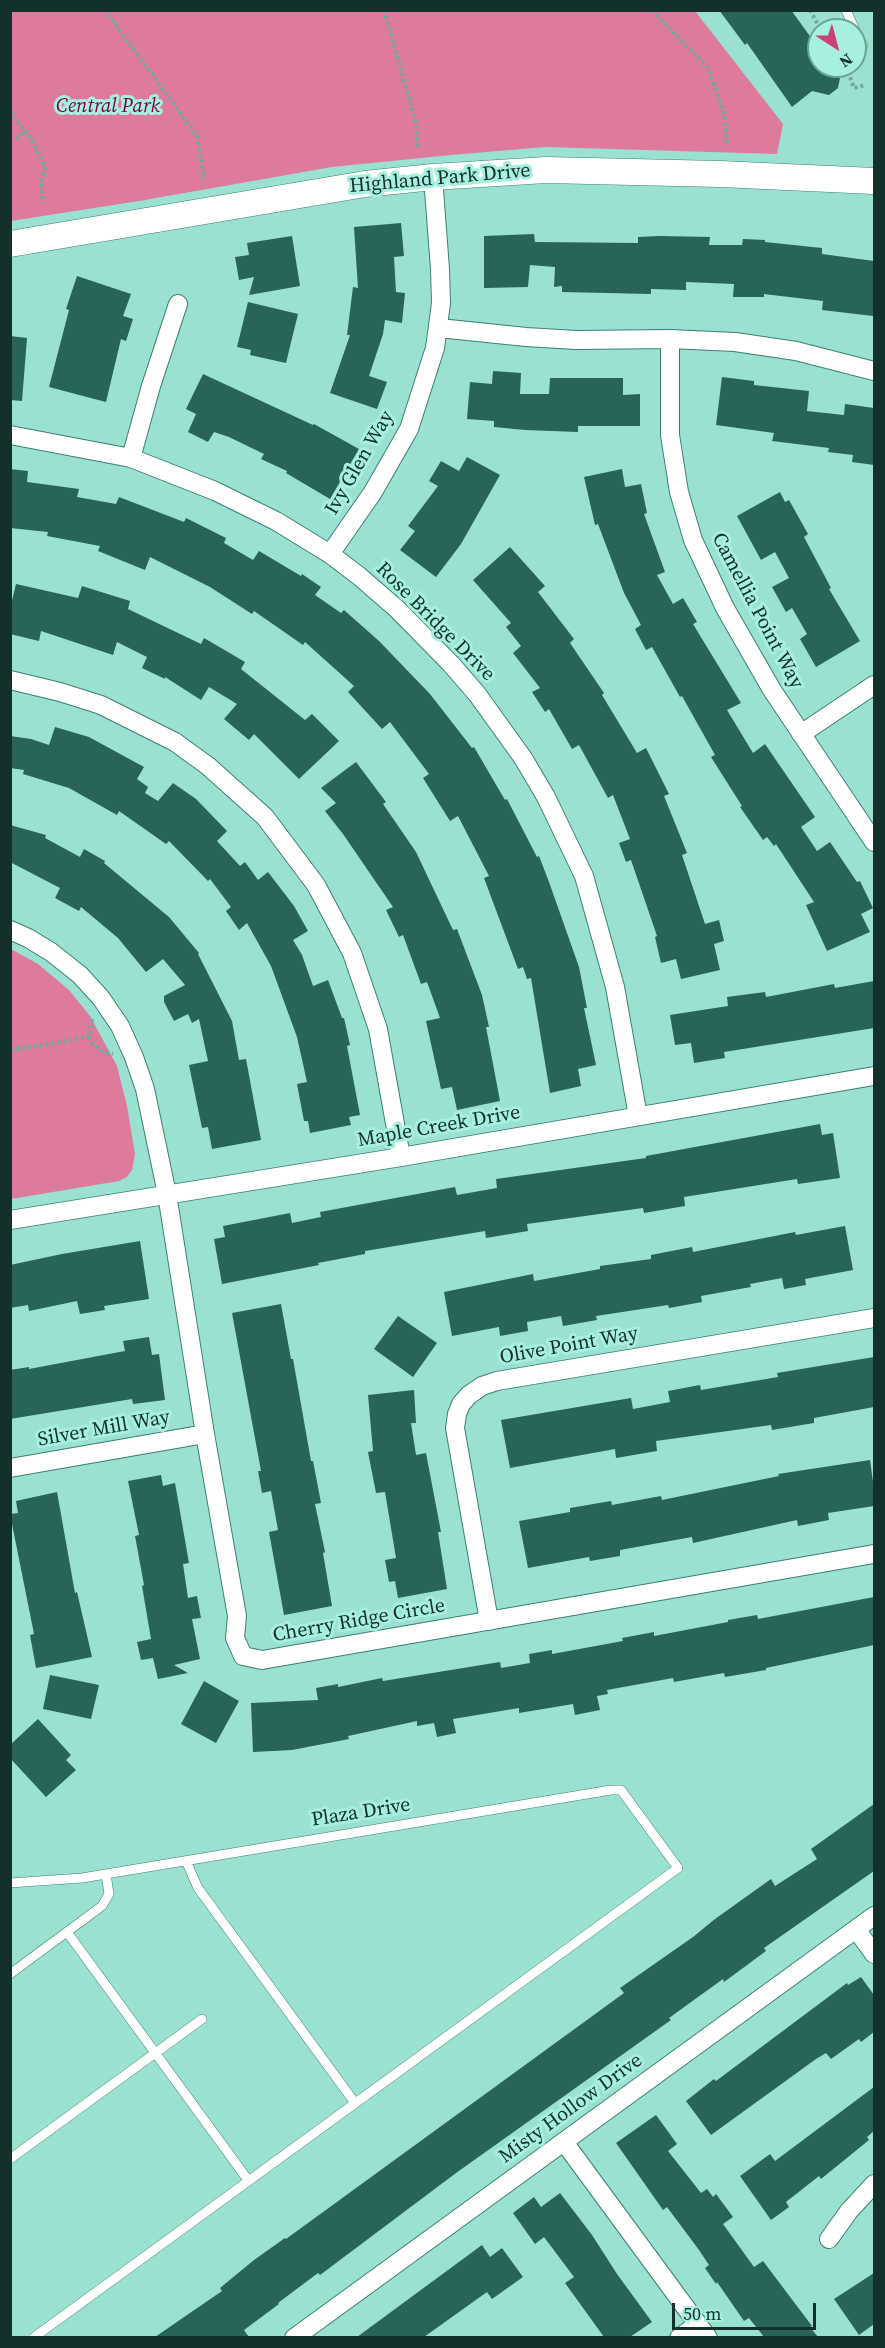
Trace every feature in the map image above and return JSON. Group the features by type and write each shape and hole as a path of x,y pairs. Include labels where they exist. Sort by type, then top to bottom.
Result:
{"street":[{"name":"Highland Park Drive","path":"10,244 365,184 433,177 546,170 720,174 874,181"},
{"name":"Ivy Glen Way","path":"330,554 373,492 409,429 429,371 439,328 440,269 433,177"},
{"path":"131,458 151,386 178,304"},
{"path":"439,328 576,340 669,339 735,342 772,347 848,363 874,371"},
{"name":"Camellia Point Way","path":"669,339 670,435 673,463 686,518 706,572 772,690 874,842"},
{"name":"Rose Bridge Drive","path":"10,435 131,458 215,491 276,521 330,554 359,576 397,609 451,664 501,726 523,758 546,797 584,876 595,910 621,1015 638,1116"},
{"path":"10,680 100,705 175,742 208,766 265,817 316,885 352,953 378,1029 401,1157"},
{"path":"801,734 874,684"},
{"name":"Cherry Ridge Circle","path":"10,930 51,952 80,975 100,998 120,1026 145,1089 167,1194 237,1616 236,1638 243,1656 262,1660 874,1554"},
{"name":"Maple Creek Drive","path":"10,1220 401,1157 874,1076"},
{"name":"Olive Point Way","path":"489,1621 455,1428 461,1404 469,1395 482,1386 497,1381 874,1318"},
{"name":"Silver Mill Way","path":"10,1468 205,1434"},
{"name":"Misty Hollow Drive","path":"294,2337 874,1916"},
{"path":"856,1929 874,1954"},
{"path":"564,2142 703,2331 679,2337"},
{"path":"829,2239 849,2211 874,2184"}],"lane":[{"name":"Plaza Drive","path":"10,1882 82,1878 621,1790 678,1868 355,2103"},
{"path":"33,2337 355,2103 198,1888 186,1861"},
{"path":"10,1974 102,1906 109,1894 106,1874"},
{"path":"67,1932 248,2180"},
{"path":"10,2159 202,2019"}],"path":[{"path":"105,10 197,136 204,179"},
{"path":"384,10 416,123 417,147"},
{"path":"652,10 709,69 725,117 727,144"},
{"path":"850,78 854,88 865,85"},
{"path":"10,111 32,140 46,168 41,180 43,203"},
{"path":"16,139 25,131"},
{"path":"10,1050 89,1037"}],"green space":[{"name":"Central Park","path":"11,10 695,11 783,124 777,154 545,147 451,155 332,167 11,221"},
{"path":"11,949 38,964 69,990 90,1016 117,1066 135,1154 132,1170 127,1177 119,1181 11,1199"}],"building":[{"path":"719,10 791,10 807,32 807,78 840,78 838,88 829,95 812,91 792,107 747,43 745,45"},
{"path":"401,223 404,256 394,257 396,292 405,293 402,323 385,320 383,334 369,376 387,382 377,409 330,393 350,335 347,335 353,287 358,288 354,227"},
{"path":"534,234 535,242 638,243 638,237 710,237 709,245 742,245 743,239 822,248 822,254 874,261 873,316 822,310 823,301 764,294 764,297 733,297 734,284 686,282 686,290 651,289 651,294 562,292 562,286 554,287 555,267 530,265 528,287 484,288 484,236"},
{"path":"292,236 300,286 249,295 254,277 239,280 235,257 249,255 247,243"},
{"path":"77,276 131,294 123,316 133,319 126,341 121,339 106,402 49,387 69,310 66,309"},
{"path":"248,302 298,314 286,363 250,355 251,350 237,347"},
{"path":"10,336 27,338 22,401 10,400"},
{"path":"493,371 521,373 520,394 549,394 550,378 623,378 623,395 640,394 640,426 578,426 578,432 525,430 494,427 494,421 467,419 470,382 492,384"},
{"path":"203,374 314,424 359,449 330,499 286,473 287,471 261,459 264,454 229,437 214,432 208,442 188,432 196,414 186,409"},
{"path":"722,377 754,381 754,385 809,391 807,411 844,415 845,404 874,408 874,465 852,462 853,455 828,452 829,448 772,441 774,433 716,425"},
{"path":"467,457 500,475 461,544 436,577 400,550 415,531 408,526 438,486 429,481 441,461 459,471"},
{"path":"10,469 28,471 27,482 79,489 77,497 116,504 119,497 184,522 186,518 226,538 224,543 253,560 259,551 301,576 302,574 321,587 315,595 341,613 344,610 379,641 430,694 472,748 474,747 505,800 507,799 537,857 539,856 579,967 587,1008 584,1008 596,1065 578,1069 581,1086 550,1093 531,978 527,979 523,967 518,969 484,878 489,876 458,816 450,821 423,778 429,774 390,722 382,729 348,692 354,686 305,642 303,645 254,611 252,614 210,587 150,557 145,570 98,551 100,546 47,536 48,532 10,528"},
{"path":"622,469 625,487 641,484 647,513 644,514 665,572 657,575 673,604 683,598 697,622 693,624 741,703 727,710 753,753 765,744 815,817 801,827 817,851 830,842 857,882 860,881 873,908 861,914 870,932 827,951 806,905 814,902 776,844 774,846 767,837 763,840 740,807 742,806 711,757 715,755 682,696 680,697 652,647 646,650 635,629 641,625 624,593 598,524 595,525 584,477"},
{"path":"780,492 785,502 789,500 808,534 804,537 831,588 829,589 860,641 816,667 800,639 807,634 792,608 786,612 772,587 789,578 775,552 761,560 737,516"},
{"path":"510,547 545,586 538,592 574,639 570,643 604,693 602,695 637,753 646,748 669,794 664,796 687,853 682,855 705,924 719,920 724,941 714,944 720,970 681,979 676,959 661,963 655,937 657,936 631,860 626,862 619,843 630,839 613,795 608,798 579,745 572,749 549,709 545,712 532,692 540,688 513,653 521,646 506,627 511,623 473,580"},
{"path":"16,584 78,598 82,586 130,601 128,609 201,644 204,638 245,662 241,669 305,720 312,714 339,741 299,779 254,734 249,740 224,719 237,704 209,687 201,700 165,677 165,679 142,668 147,657 117,642 113,655 41,631 39,641 10,634 10,609"},
{"path":"55,727 89,737 144,767 137,779 148,787 145,793 158,801 173,783 196,799 227,831 217,841 240,866 245,862 258,880 268,872 294,906 308,931 293,940 302,955 313,986 328,980 342,1018 344,1018 360,1115 349,1117 351,1125 310,1133 308,1121 304,1121 297,1084 307,1082 297,1037 271,966 247,923 239,930 226,911 231,907 210,879 208,881 169,841 166,844 119,811 117,815 69,788 23,774 24,770 10,768 10,736 49,745"},
{"path":"356,762 386,802 383,804 416,852 453,930 457,929 482,995 500,1101 457,1110 452,1087 441,1089 426,1021 440,1018 427,982 421,984 403,935 399,937 386,910 393,907 325,811 336,803 321,788"},
{"path":"10,825 46,835 45,838 80,857 84,849 105,861 104,863 169,917 199,953 232,1021 239,1060 246,1059 261,1140 212,1149 208,1127 202,1128 189,1065 208,1061 199,1019 192,1023 188,1014 174,1021 164,1002 164,996 185,985 163,959 146,972 118,938 81,907 79,911 55,898 60,888 10,862"},
{"path":"874,981 874,1028 724,1052 725,1058 694,1063 691,1043 675,1045 670,1015 728,1006 727,997 765,992 766,997 834,984 835,988"},
{"path":"820,1124 822,1135 833,1133 840,1178 798,1184 797,1179 684,1197 685,1206 644,1213 643,1208 527,1224 528,1231 486,1238 485,1231 365,1251 365,1254 318,1263 319,1265 222,1284 214,1239 225,1237 223,1226 290,1213 292,1223 321,1217 320,1212 455,1187 457,1195 497,1188 496,1179 646,1158 646,1156"},
{"path":"845,1226 853,1270 805,1279 806,1285 784,1289 782,1278 750,1284 751,1287 701,1296 702,1302 669,1308 668,1305 596,1316 597,1320 563,1326 561,1316 527,1322 528,1331 500,1336 499,1327 452,1336 444,1292 533,1274 534,1281 600,1269 600,1266 651,1259 651,1255 692,1247 693,1252 795,1232 796,1235"},
{"path":"140,1241 149,1299 104,1306 105,1310 80,1314 77,1301 29,1311 28,1305 10,1308 10,1265"},
{"path":"281,1304 321,1503 315,1504 325,1552 323,1553 332,1606 284,1615 269,1532 278,1530 271,1491 262,1493 258,1471 261,1471 232,1313"},
{"path":"398,1316 437,1343 413,1377 374,1349"},
{"path":"149,1337 152,1355 159,1354 165,1400 133,1404 132,1399 10,1419 10,1370 29,1367 29,1369 125,1351 123,1341"},
{"path":"874,1357 874,1407 814,1418 814,1423 772,1430 771,1425 656,1441 657,1451 616,1458 615,1449 510,1468 501,1420 631,1398 633,1409 670,1402 668,1391 700,1385 701,1390 778,1377 777,1373"},
{"path":"414,1390 416,1423 411,1423 416,1455 426,1453 441,1532 438,1532 447,1589 398,1598 395,1581 389,1582 385,1560 396,1558 385,1492 376,1493 368,1452 373,1451 368,1395"},
{"path":"870,1460 874,1506 828,1513 829,1520 798,1526 797,1520 693,1543 692,1537 620,1550 620,1556 590,1561 589,1557 528,1568 519,1521 570,1512 570,1508 611,1501 612,1505 661,1496 662,1500 779,1476 778,1474"},
{"path":"161,1475 163,1486 175,1483 189,1563 183,1564 188,1598 197,1596 201,1618 192,1619 200,1659 174,1665 188,1673 158,1679 153,1658 141,1660 137,1642 151,1639 135,1536 139,1535 128,1481"},
{"path":"57,1492 75,1593 77,1592 92,1657 36,1668 30,1635 34,1634 10,1514 18,1513 16,1501"},
{"path":"874,1597 874,1645 725,1677 724,1673 674,1682 673,1678 607,1690 608,1694 597,1696 600,1710 575,1715 573,1704 519,1713 519,1708 453,1719 456,1733 437,1737 434,1723 417,1726 417,1721 348,1736 349,1739 292,1750 253,1752 251,1703 318,1700 316,1688 338,1684 338,1687 382,1678 383,1681 500,1662 501,1668 530,1663 529,1654 552,1650 552,1654 623,1641 622,1638 654,1632 654,1636 728,1622 728,1620 757,1615 758,1619"},
{"path":"50,1675 99,1685 91,1719 43,1709"},
{"path":"204,1681 239,1701 216,1743 181,1724"},
{"path":"38,1719 71,1755 66,1760 76,1770 46,1797 10,1758 10,1745"},
{"path":"874,1804 874,1871 764,1948 766,1951 724,1982 723,1979 669,2018 671,2020 456,2173 320,2275 318,2273 244,2330 249,2337 155,2337 222,2291 220,2288 254,2260 624,1993 620,1988 715,1919 771,1879 775,1886 817,1859 811,1849"},
{"path":"861,1977 874,1995 874,2032 861,2042 859,2039 831,2059 826,2053 816,2059 711,2135 686,2101 847,1983 848,1985"},
{"path":"874,2087 874,2131 867,2137 869,2140 821,2179 819,2176 786,2202 789,2207 771,2220 740,2176 770,2154 775,2161"},
{"path":"656,2115 677,2144 668,2151 701,2193 707,2189 713,2197 716,2194 733,2217 723,2224 754,2267 763,2261 818,2337 764,2337 749,2318 744,2321 717,2282 716,2284 705,2268 709,2265 699,2250 667,2207 663,2210 616,2143"},
{"path":"560,2193 652,2322 630,2337 604,2337 565,2283 574,2277 544,2237 535,2244 513,2213 534,2197 541,2207"},
{"path":"482,2245 490,2257 502,2248 523,2277 492,2299 487,2292 424,2337 357,2337"},
{"path":"874,2273 874,2324 859,2335 834,2299"}]}
